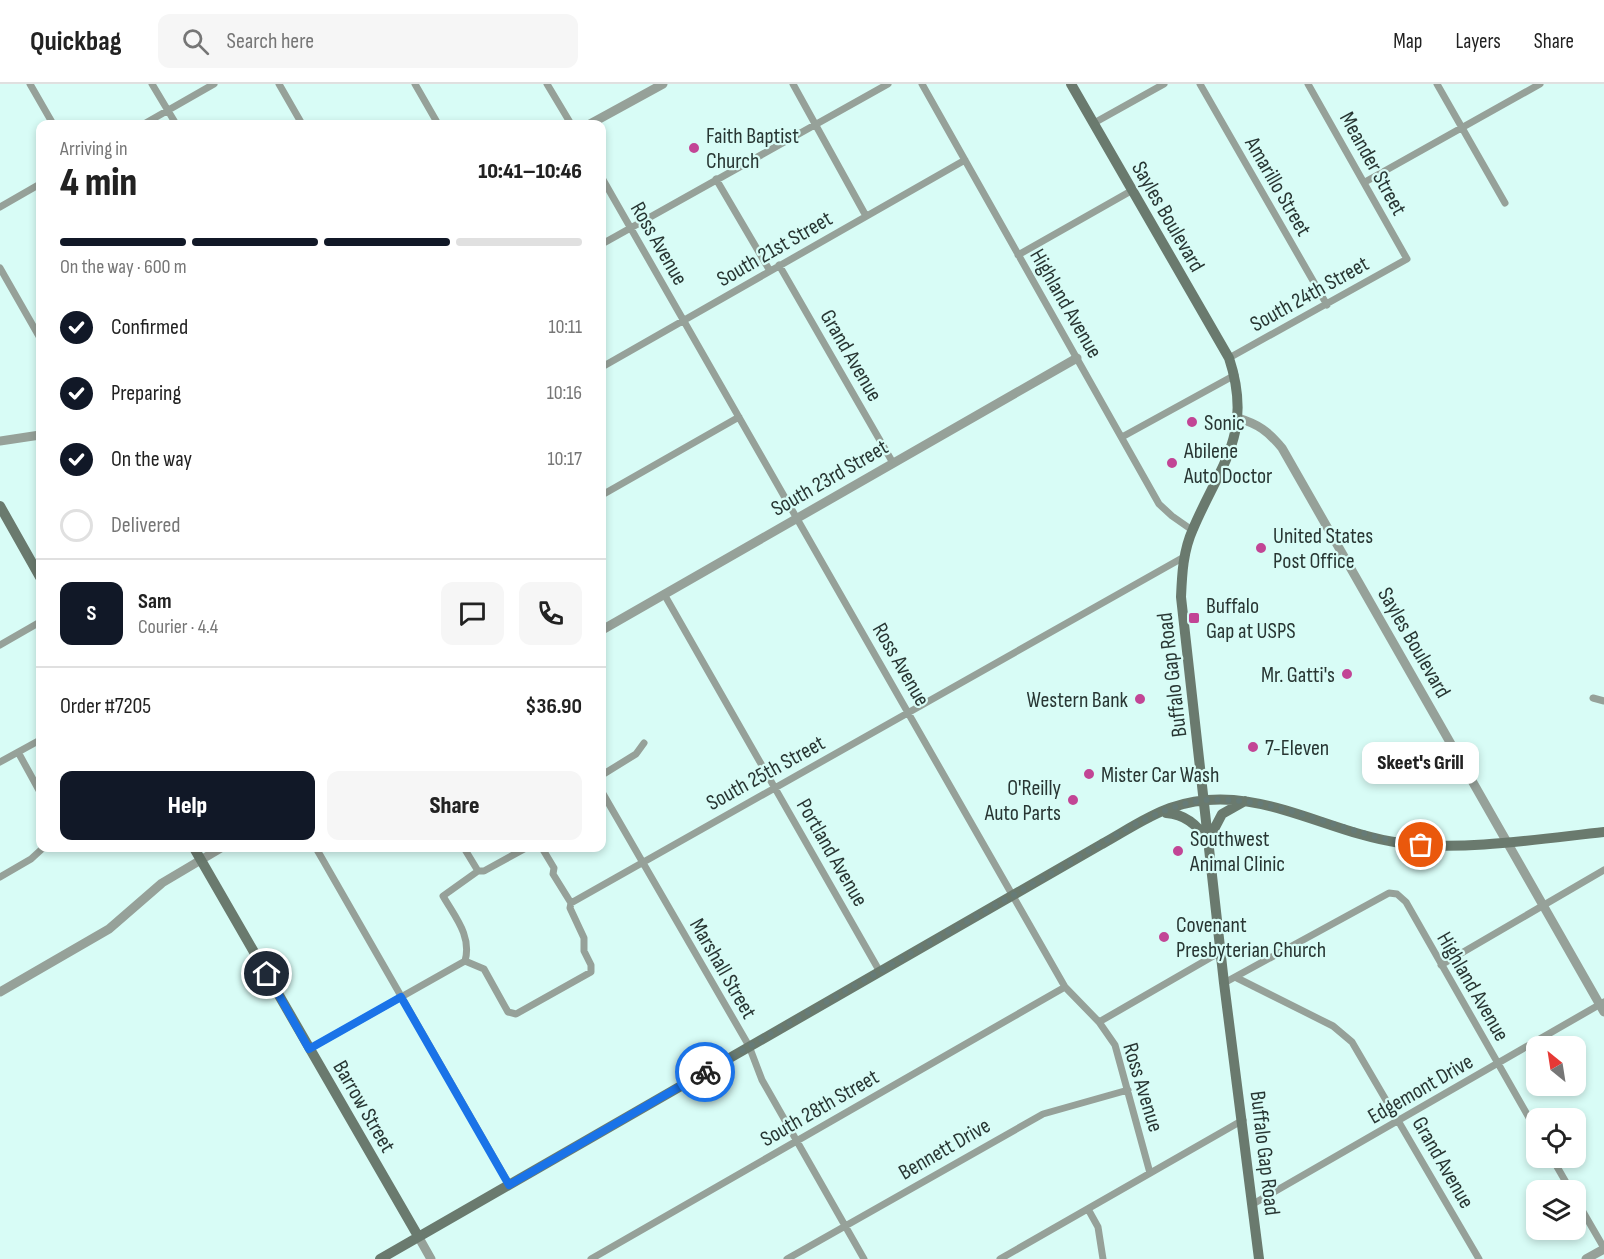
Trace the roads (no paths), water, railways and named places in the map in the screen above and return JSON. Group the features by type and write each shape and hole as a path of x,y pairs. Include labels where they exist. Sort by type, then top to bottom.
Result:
{"main road":[{"name":"Sayles Boulevard","path":"1071,84 1229,358 1235,375 1238,418"},
{"name":"Buffalo Gap Road","path":"1238,418 1235,439 1227,462 1192,530 1184,557 1181,597 1206,800 1224,983 1259,1259"},
{"path":"0,506 4,520 36,571"},
{"path":"380,1259 748,1046 1160,813 1206,800 1245,801 1284,808 1359,833 1397,842 1438,846 1604,832"},
{"path":"1160,813 1179,813 1210,841 1222,814 1245,801"},
{"name":"Barrow Street","path":"197,852 418,1236"}],"street":[{"path":"30,84 51,120"},
{"path":"152,84 174,120"},
{"path":"151,120 214,84"},
{"path":"279,84 300,120"},
{"path":"415,84 436,120"},
{"path":"547,84 569,120"},
{"path":"793,84 866,216"},
{"path":"606,242 888,84"},
{"name":"Highland Avenue","path":"922,84 1160,504 1192,530"},
{"path":"1094,123 1164,84"},
{"name":"Amarillo Street","path":"1200,84 1327,305"},
{"name":"Meander Street","path":"1308,84 1407,259"},
{"path":"1437,84 1505,202"},
{"path":"1365,182 1540,84"},
{"path":"597,120 661,85"},
{"name":"South 21st Street","path":"606,365 965,160"},
{"path":"716,179 770,271"},
{"name":"Ross Avenue","path":"606,185 1065,987 1099,1022 1115,1045 1150,1173"},
{"path":"0,207 36,186"},
{"path":"1018,255 1131,191"},
{"name":"South 24th Street","path":"1229,358 1407,259"},
{"name":"Grand Avenue","path":"779,265 893,463"},
{"path":"0,268 36,331"},
{"name":"South 23rd Street","path":"606,628 1077,358"},
{"path":"1122,437 1235,375"},
{"path":"606,493 739,417"},
{"name":"Sayles Boulevard","path":"1238,418 1258,424 1270,433 1282,448 1504,841 1602,1006"},
{"path":"0,441 36,436"},
{"name":"South 25th Street","path":"571,903 1184,557"},
{"name":"Portland Avenue","path":"664,594 880,972"},
{"path":"0,645 36,624"},
{"path":"1593,698 1604,701"},
{"path":"0,762 36,742"},
{"path":"606,773 636,754 644,743"},
{"path":"18,752 36,785"},
{"name":"Marshall Street","path":"606,799 748,1046 762,1080 864,1259"},
{"path":"0,877 39,852"},
{"path":"0,992 109,929 162,883 214,852"},
{"path":"318,852 509,1185"},
{"path":"466,852 478,871"},
{"path":"309,1049 465,961 468,950 467,937 443,896 478,871 484,871 519,852"},
{"path":"465,961 484,969 508,1012 516,1014 591,972 591,965 584,951 584,938 570,908 571,903 553,874 554,868 544,852"},
{"path":"1441,965 1604,870"},
{"name":"Highland Avenue","path":"1237,978 1389,893 1397,894 1406,902 1526,1113"},
{"path":"1099,1022 1222,951"},
{"path":"1224,983 1237,978"},
{"name":"Grand Avenue","path":"1237,978 1343,1033 1360,1053 1479,1259"},
{"name":"South 28th Street","path":"591,1259 1065,987"},
{"name":"Edgemont Drive","path":"1253,1204 1602,1006"},
{"name":"Bennett Drive","path":"787,1259 1043,1114 1128,1090"},
{"path":"1000,1259 1243,1120"},
{"path":"1088,1209 1098,1227 1103,1259"},
{"path":"1586,1217 1604,1249 1586,1259"},
{"name":"Barrow Street","path":"418,1236 431,1259"}],"place":[{"name":"Faith Baptist Church","path":"694,148"},
{"name":"Sonic","path":"1192,422"},
{"name":"Abilene Auto Doctor","path":"1172,463"},
{"name":"United States Post Office","path":"1261,548"},
{"name":"Buffalo Gap at USPS","path":"1194,618"},
{"name":"Mr. Gatti's","path":"1347,674"},
{"name":"Western Bank","path":"1140,699"},
{"name":"7-Eleven","path":"1253,747"},
{"name":"Mister Car Wash","path":"1089,774"},
{"name":"O'Reilly Auto Parts","path":"1073,800"},
{"name":"Skeet's Grill","path":"1421,845"},
{"name":"Southwest Animal Clinic","path":"1178,851"},
{"name":"Covenant Presbyterian Church","path":"1164,937"}]}
